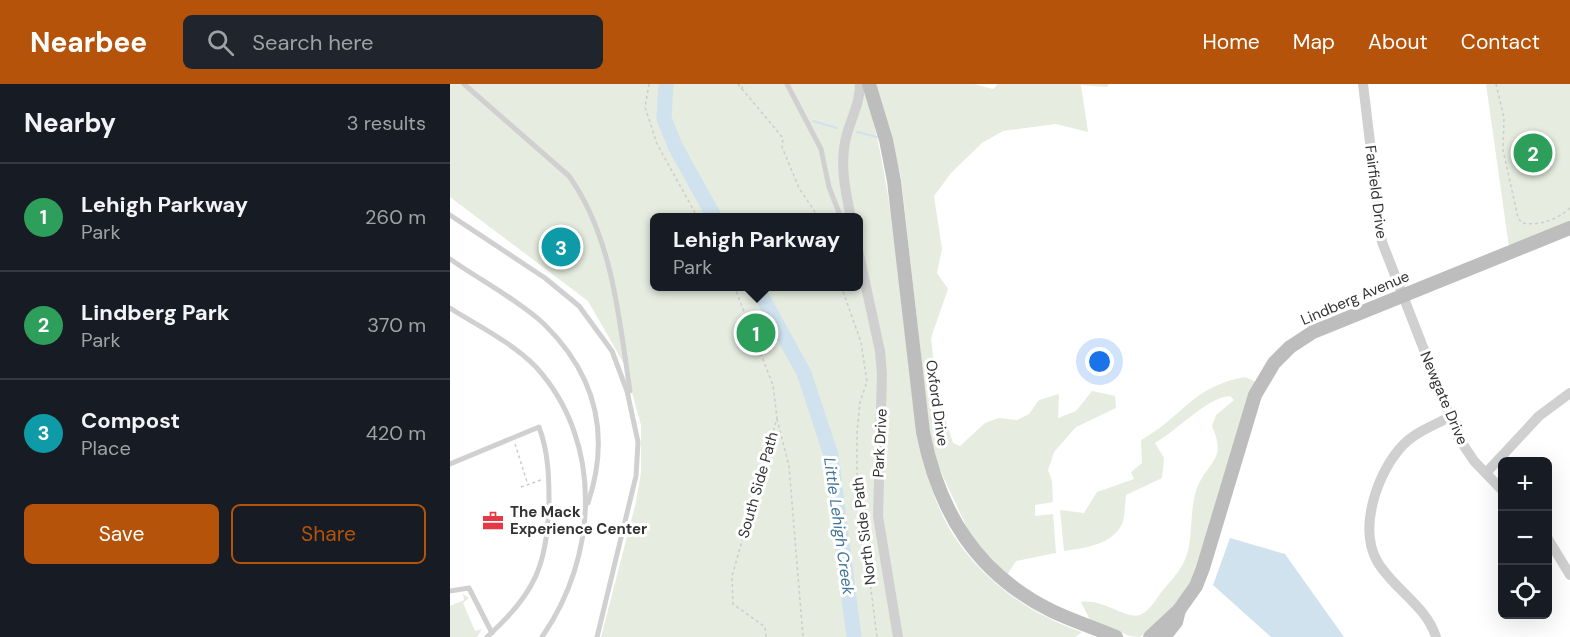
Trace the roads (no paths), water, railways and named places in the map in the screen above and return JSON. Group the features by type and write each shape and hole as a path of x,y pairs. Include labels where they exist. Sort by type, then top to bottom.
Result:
{"street":[{"path":"850,213 844,179 843,151 847,132 858,105 860,84"},
{"name":"Oxford Drive","path":"869,84 886,140 894,181 923,432 930,465 945,506 981,558 1014,588 1053,612 1116,637"},
{"name":"Fairfield Drive","path":"1363,84 1378,226 1387,259 1403,296"},
{"name":"Lindberg Avenue","path":"1150,637 1179,610 1196,586 1255,395 1274,363 1290,347 1313,332 1570,228"},
{"name":"Park Drive","path":"863,276 882,374 878,516 898,637"},
{"name":"Newgate Drive","path":"1403,296 1450,417 1467,451 1498,485"},
{"path":"1486,473 1539,416 1570,393"},
{"path":"1436,637 1424,614 1377,561 1370,540 1369,527 1381,480 1395,454 1413,436 1450,417"},
{"path":"1552,546 1570,575"},
{"name":"Lindberg Avenue","path":"1164,637 1176,622 1179,610"}],"lane":[{"path":"464,84 569,176 591,213 608,264 638,442 636,476 597,637"},
{"path":"787,84 821,149 829,187 839,213"},
{"path":"450,215 545,278 579,306 612,351 633,414"},
{"path":"450,259 543,323 579,368 592,395 600,446 595,481 587,507 577,561 563,600 542,637"},
{"path":"450,308 517,351 548,381 574,424 582,452 587,507"},
{"path":"450,464 539,427 545,443 549,475 548,536 542,564 514,613 489,635 469,588 450,591"}],"water":[{"path":"1230,538 1285,554 1344,637 1271,637 1213,585"}],"waterway":[{"name":"Little Lehigh Creek","path":"666,84 664,118 675,146 712,213"},
{"path":"813,121 837,128"},
{"path":"857,132 877,137"},
{"name":"Little Lehigh Creek","path":"759,291 804,373 831,455 854,637"}],"place":[{"name":"Lindberg Park","path":"1533,153"},
{"name":"Compost","path":"561,247"},
{"name":"Lehigh Parkway","path":"756,333"},
{"name":"The Mack Experience Center","path":"493,521"}]}
